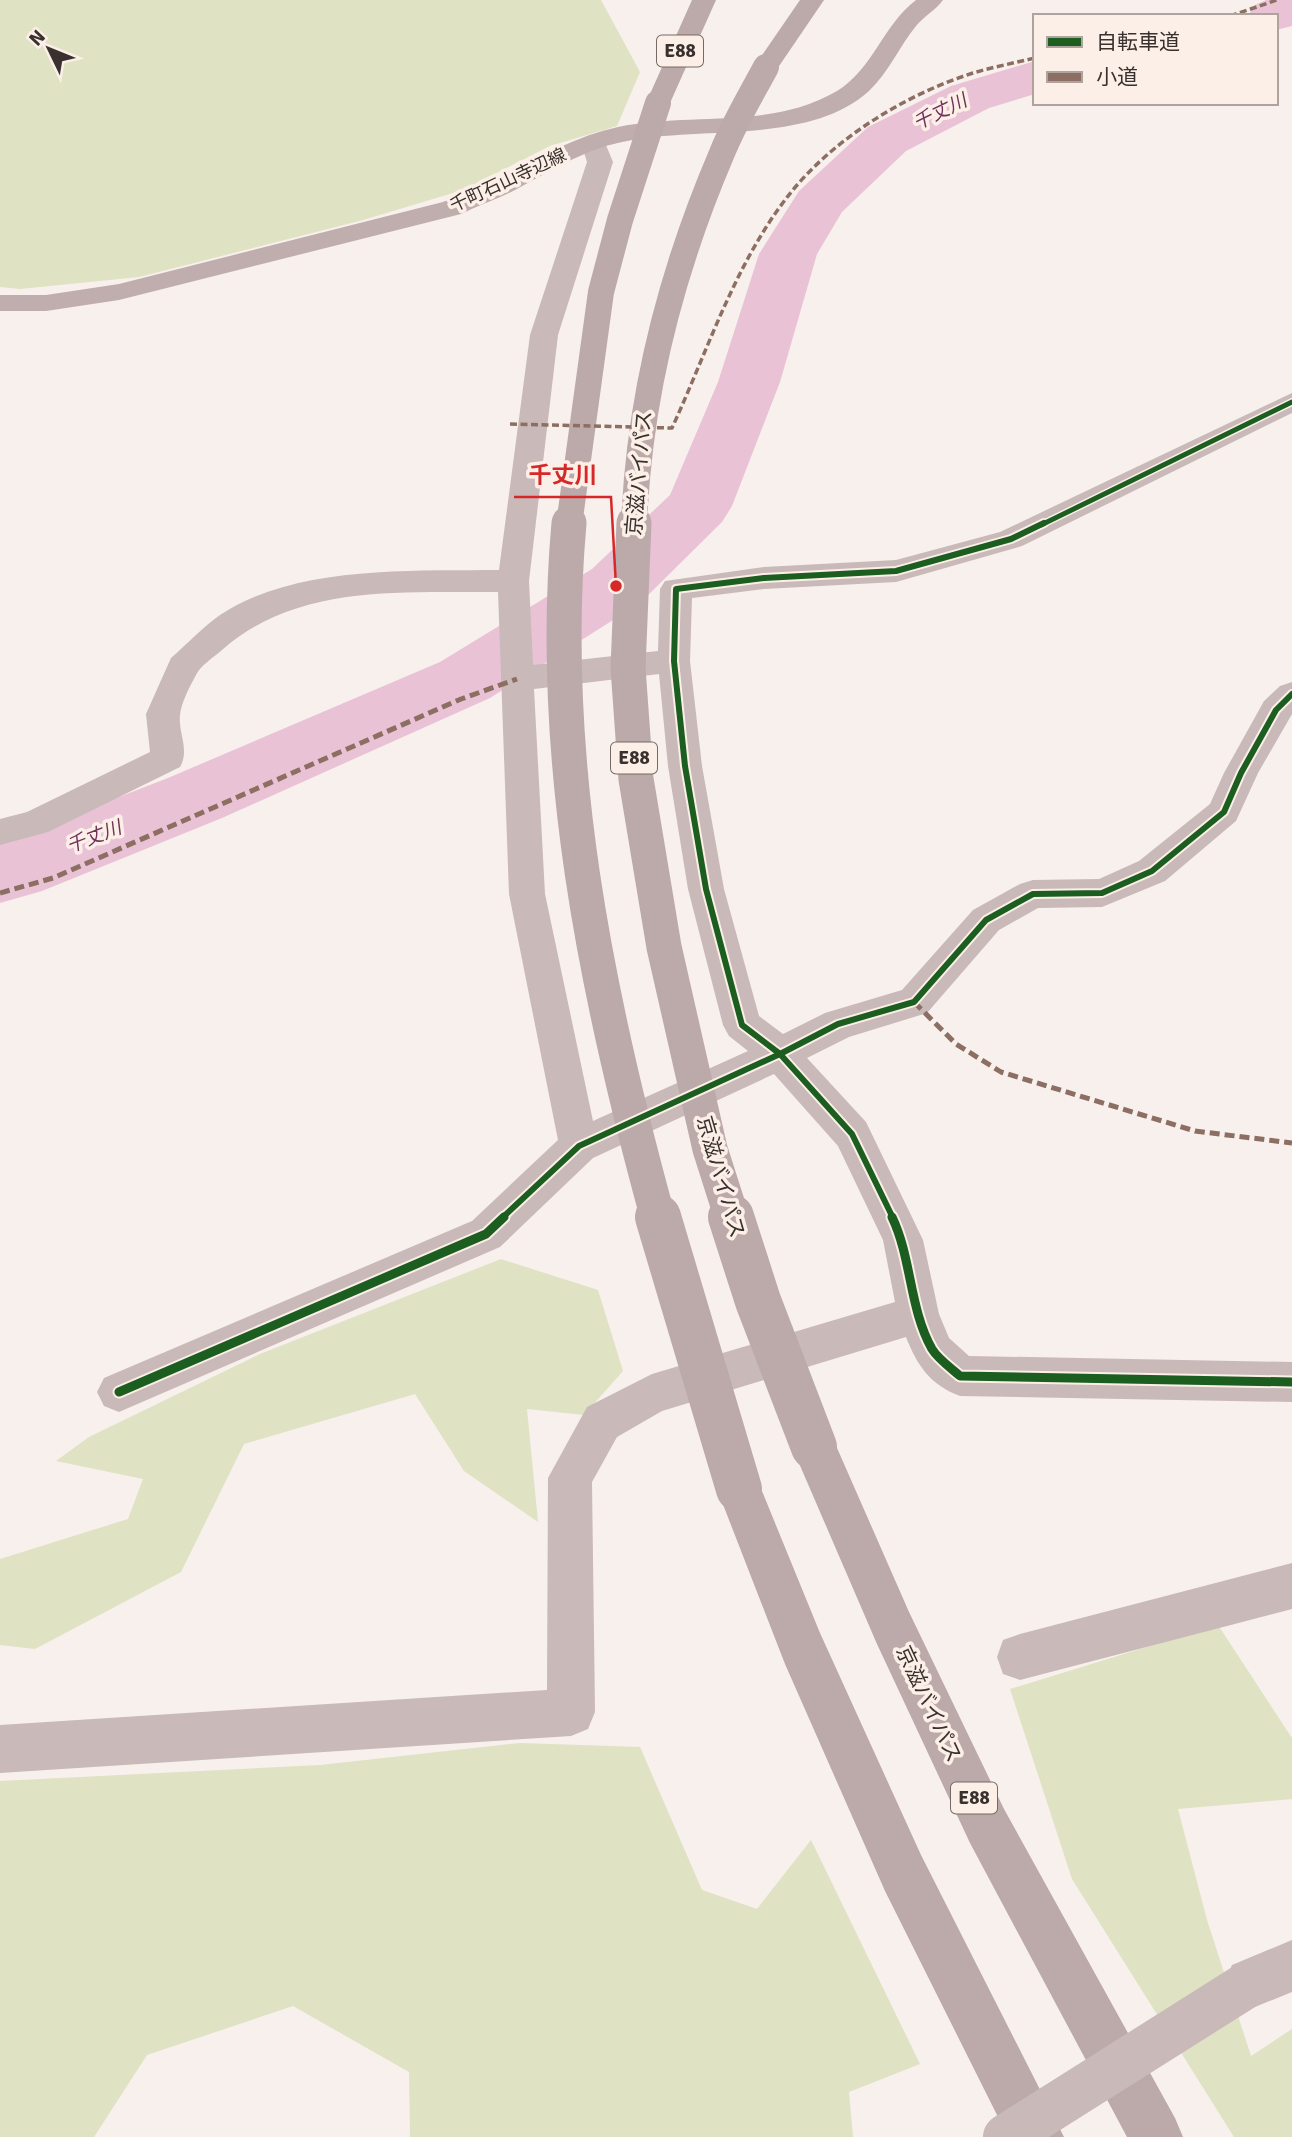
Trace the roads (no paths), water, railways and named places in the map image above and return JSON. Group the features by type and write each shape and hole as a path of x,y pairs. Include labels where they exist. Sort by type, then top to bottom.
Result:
{"highway":[{"name":"E88","path":"704,0 658,103 608,262 577,448 568,546 564,667 578,837 594,943 616,1054 649,1187 686,1323 739,1489 802,1647 903,1873 1037,2137"},
{"name":"京滋バイパス","path":"812,0 766,67 723,150 669,296 649,378 636,463 628,668 636,779 660,921 710,1149 758,1301 814,1447 893,1628 987,1826 1156,2137"}],"main road":[{"name":"千町石山寺辺線","path":"0,303 46,303 119,292 452,208 503,186 554,157 629,132 771,123 810,114 846,96 872,77 911,15 930,0"}],"street":[{"path":"579,1146 527,894 513,589 544,335 600,162 594,143"},
{"path":"1292,402 1011,539 896,571 764,578 676,589 674,660 685,766 706,889 742,1025 780,1054 852,1135 903,1240 918,1314 933,1351 960,1376 1292,1382"},
{"path":"0,832 36,823 168,758 163,714 183,667 232,622 272,603 321,589 393,582 513,589"},
{"path":"517,670 674,660"},
{"path":"119,1392 486,1234 579,1146 780,1054 838,1024 914,1002 986,920 1033,894 1102,893 1152,871 1224,812 1241,773 1276,710 1292,694"},
{"path":"0,1749 571,1712 570,1478 602,1422 652,1394 918,1314"},
{"path":"1020,1657 1292,1586"},
{"path":"1006,2137 1271,1975"}],"waterway":[{"name":"千丈川","path":"1277,14 1292,7"},
{"name":"千丈川","path":"0,873 15,870 195,798 465,680 616,586 699,506 749,382 788,254 819,203 887,139 970,97 1033,78"}],"place":[{"name":"千丈川","path":"616,586"}]}
